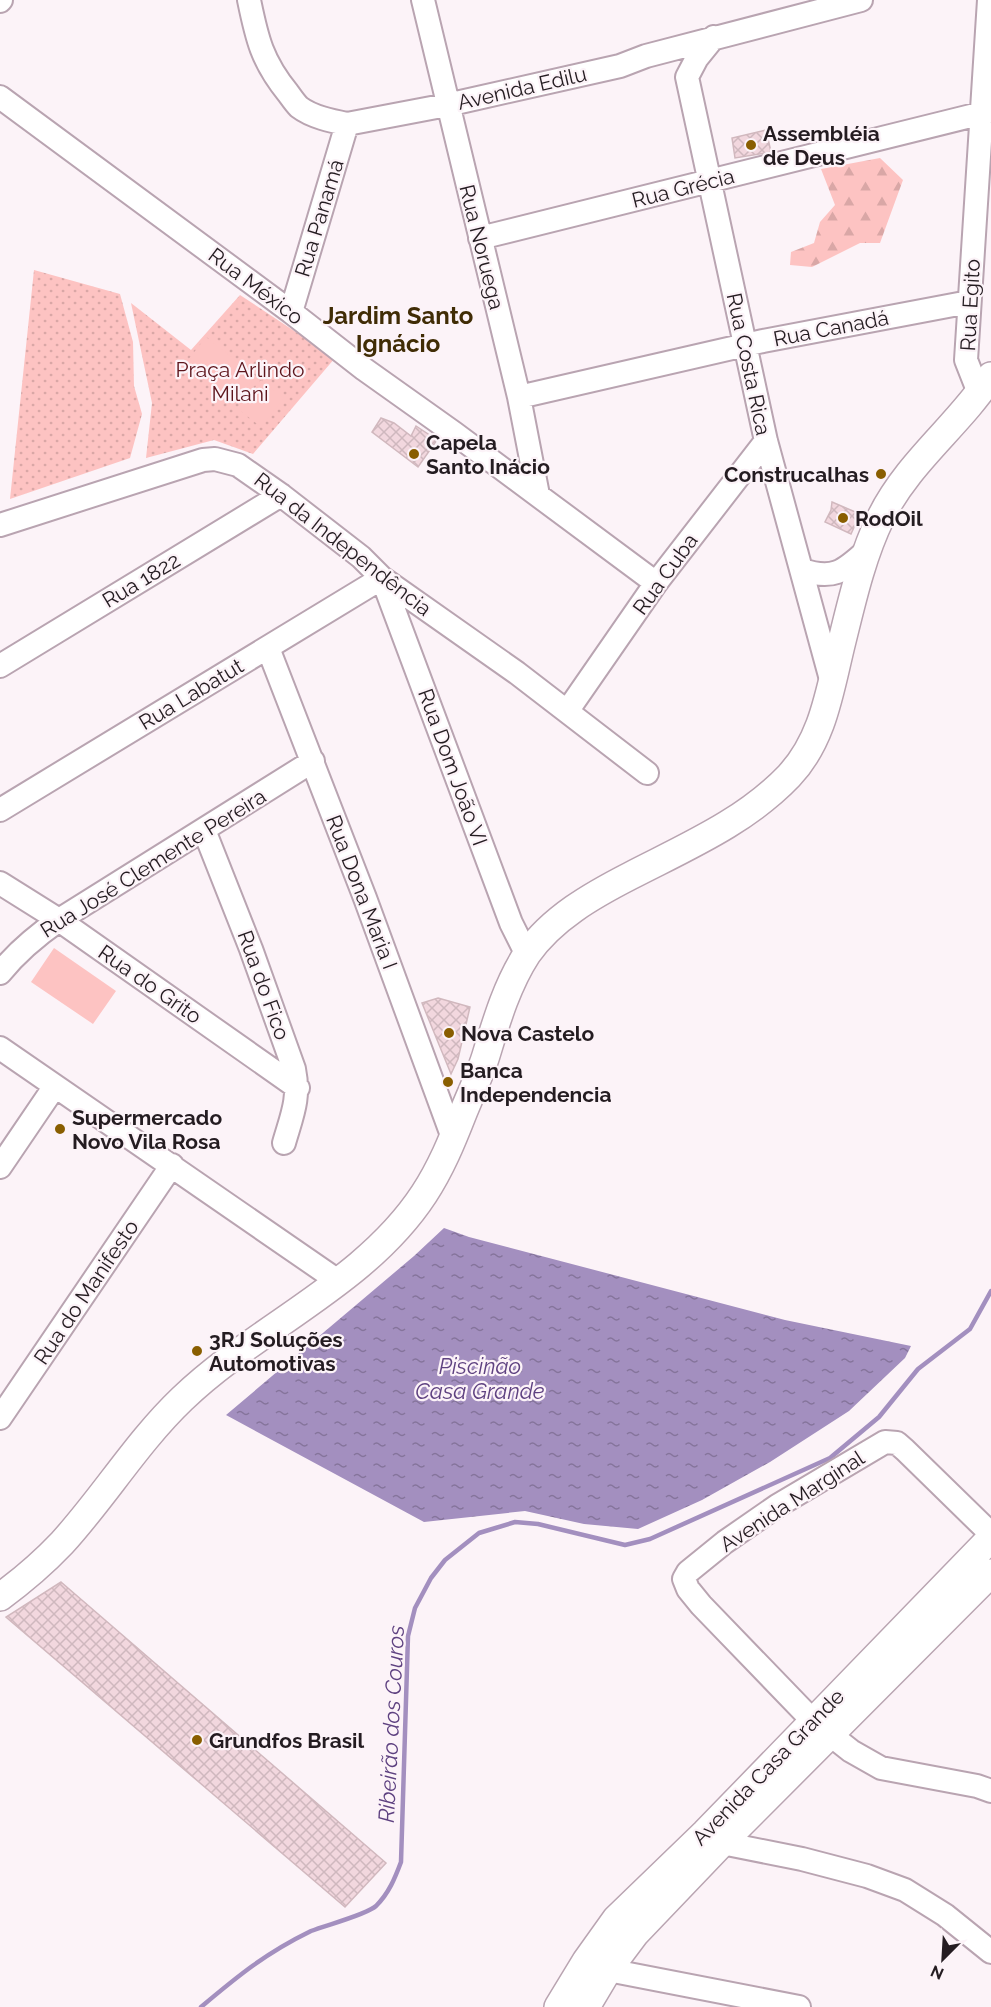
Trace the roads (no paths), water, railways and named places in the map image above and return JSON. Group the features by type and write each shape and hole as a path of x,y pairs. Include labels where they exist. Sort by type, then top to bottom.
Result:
{"main road":[{"path":"0,1597 43,1562 63,1542 139,1447 180,1401 235,1353 338,1281 399,1226 438,1172 486,1056 514,977 527,955 560,920 585,901 736,820 766,798 789,776 808,753 821,725 866,551 894,493 985,384"},
{"name":"Avenida Casa Grande","path":"586,2007 608,1970 635,1934 722,1843 991,1536"},
{"name":"Avenida Casa Grande","path":"558,2007 586,1961 616,1919 705,1833 991,1573"}],"street":[{"name":"Avenida Edilu","path":"249,0 258,43 272,72 299,107 333,121 347,124 447,105 620,66 646,56 714,37 861,0"},
{"name":"Rua Noruega","path":"423,0 519,397 538,495"},
{"name":"Rua Egito","path":"985,384 966,360 969,302 987,112 983,73 989,0"},
{"path":"646,56 662,60 687,77 697,58 714,37"},
{"name":"Rua Costa Rica","path":"687,77 766,441 832,683"},
{"name":"Rua México","path":"0,97 291,312 364,369 656,583"},
{"name":"Rua Grécia","path":"480,238 987,112"},
{"name":"Rua Panamá","path":"291,312 347,124"},
{"name":"Rua Canadá","path":"519,397 745,346 969,302"},
{"name":"Rua Cuba","path":"568,710 656,583 766,441"},
{"name":"Rua da Independência","path":"0,525 202,460 215,459 238,465 282,495 361,557 382,578 568,710 647,773"},
{"name":"Rua 1822","path":"0,666 282,495"},
{"path":"802,570 819,576 834,574 847,569 866,551"},
{"name":"Rua Labatut","path":"0,810 382,578"},
{"name":"Rua Dom João VI","path":"382,578 511,923 527,955"},
{"name":"Rua Dona Maria I","path":"268,648 313,761 453,1138"},
{"name":"Rua José Clemente Pereira","path":"0,973 34,937 58,920 313,761"},
{"name":"Rua do Fico","path":"204,830 255,960 294,1069 298,1088 296,1104 284,1143"},
{"name":"Rua do Grito","path":"0,883 58,920 298,1088"},
{"path":"0,1048 338,1281"},
{"path":"0,1167 55,1086"},
{"name":"Rua do Manifesto","path":"0,1419 172,1165"},
{"name":"Avenida Marginal","path":"821,1728 700,1605 688,1589 684,1579 688,1572 725,1542 777,1506 885,1442 892,1441 905,1450 991,1536"},
{"path":"821,1728 851,1751 881,1768 977,1786 991,1791"},
{"path":"722,1843 845,1870 905,1890 945,1915 991,1952"},
{"path":"608,1970 799,2007"}],"water":[{"name":"Piscinão Casa Grande","path":"444,1228 469,1237 785,1320 911,1346 905,1358 849,1411 770,1462 702,1500 638,1529 584,1524 525,1511 424,1522 226,1415"}],"waterway":[{"name":"Ribeirão dos Couros","path":"201,2007 266,1956 311,1931 371,1909 385,1896 401,1862 408,1636 415,1608 431,1578 445,1560 479,1533 515,1522 538,1524 625,1545 650,1539 830,1458 879,1417 918,1369 970,1329 991,1291"}],"place":[{"name":"Assembléia de Deus","path":"751,145"},
{"name":"Capela Santo Inácio","path":"414,454"},
{"name":"Construcalhas","path":"881,474"},
{"name":"RodOil","path":"843,518"},
{"name":"Nova Castelo","path":"449,1033"},
{"name":"Banca Independencia","path":"448,1082"},
{"name":"Supermercado Novo Vila Rosa","path":"60,1129"},
{"name":"3RJ Soluções Automotivas","path":"197,1351"},
{"name":"Grundfos Brasil","path":"197,1740"}],"district":[{"name":"Jardim Santo Ignácio","path":"398,329"}],"park label":[{"name":"Praça Arlindo Milani","path":"240,381"}]}
